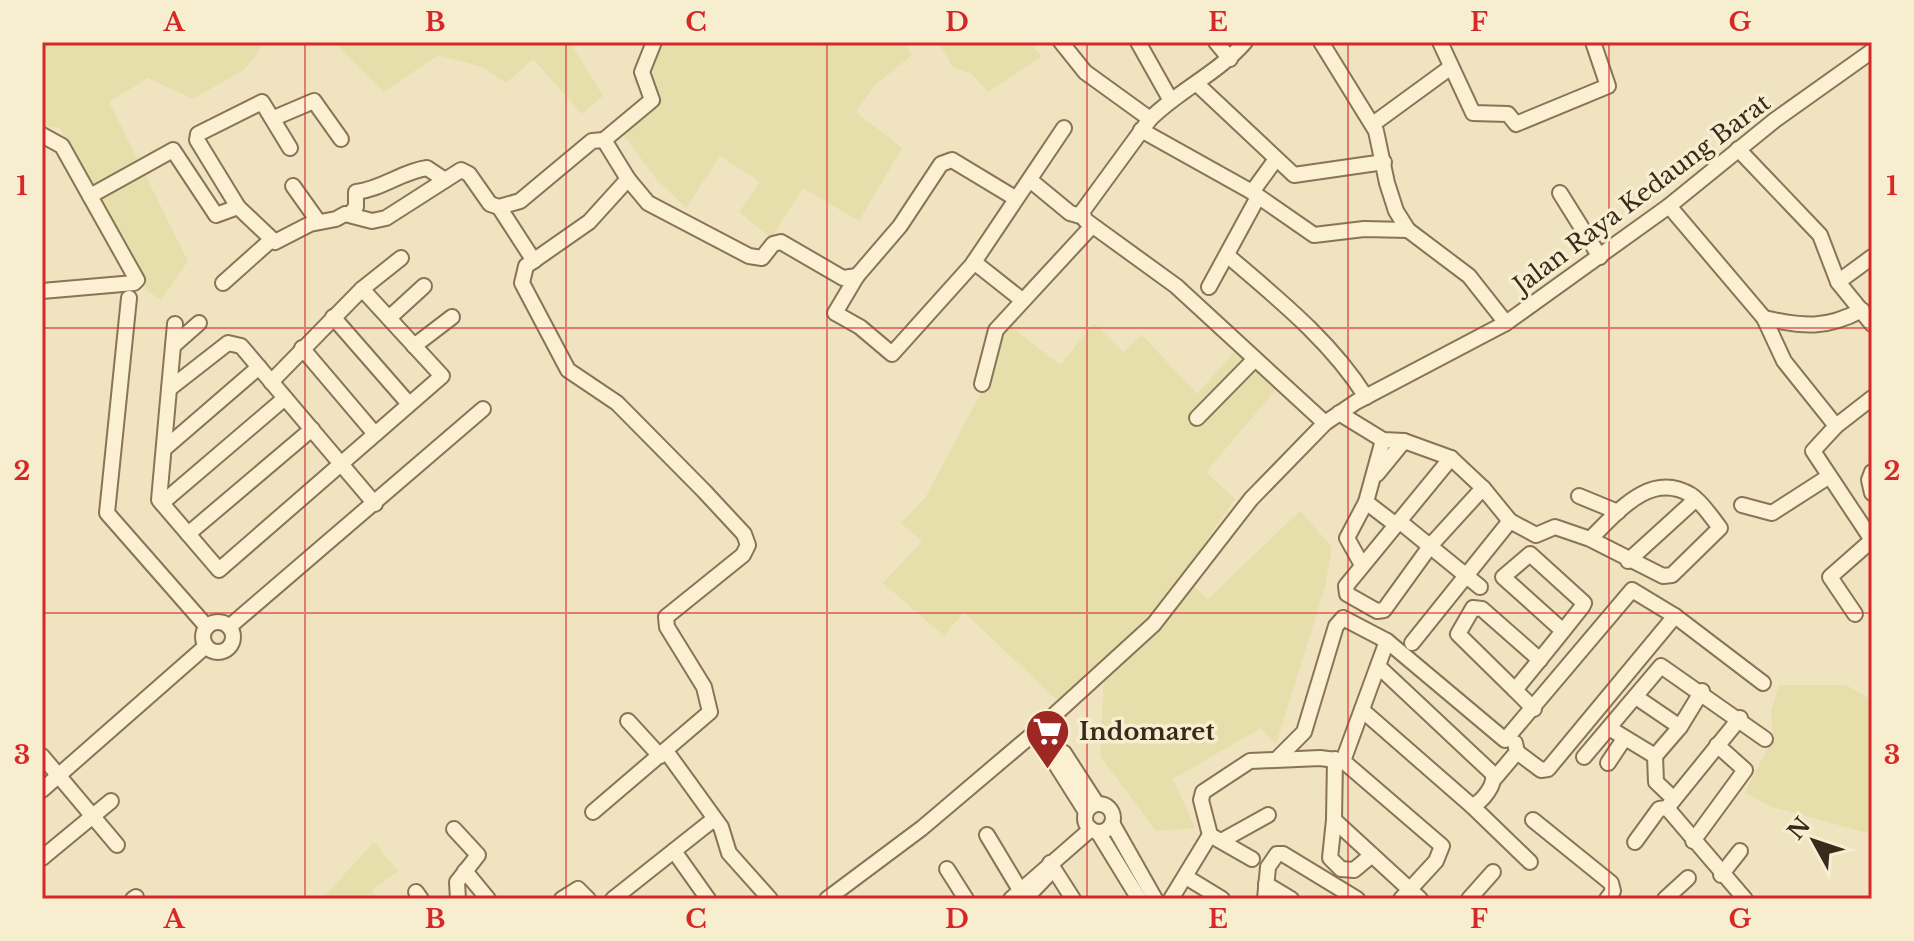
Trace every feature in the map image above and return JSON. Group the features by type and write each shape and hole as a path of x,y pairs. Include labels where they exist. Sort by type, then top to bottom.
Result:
{"street":[{"path":"223,283 270,241 277,242 318,221 350,214 378,221 397,213 464,170 490,204 499,207 520,201 592,141 604,140 652,100 642,68 654,42"},
{"path":"1061,42 1085,72 1145,125 1314,235 1364,229 1408,230"},
{"path":"1138,42 1170,99"},
{"path":"1216,42 1230,59"},
{"path":"1088,222 1082,212 1145,125 1170,99 1197,84 1230,59 1245,42"},
{"path":"1321,42 1373,124 1396,211 1408,230 1469,276 1506,323"},
{"path":"1440,42 1473,113 1508,114 1516,124 1608,86 1593,42"},
{"name":"Jalan Raya Kedaung Barat","path":"827,899 922,828 1040,728 1154,624 1251,499 1325,423 1361,399 1506,323 1669,206 1738,149 1872,51"},
{"path":"1373,124 1451,67"},
{"path":"1197,84 1294,175 1308,176 1384,162"},
{"path":"270,241 261,225 238,207 197,140 198,134 260,102 266,103 290,148"},
{"path":"274,118 314,102 341,139"},
{"path":"1015,198 965,164 952,160 941,164 900,226 857,276 835,313 860,327 892,354 974,262 1064,128"},
{"path":"42,135 62,146 136,281 42,291"},
{"path":"604,140 628,179 648,203 749,256 761,259 775,242 781,242 843,278 857,276"},
{"path":"1738,149 1820,235 1838,282 1872,324"},
{"path":"90,196 173,150 216,215 238,207"},
{"path":"1209,287 1228,256 1255,195 1276,159"},
{"path":"350,214 356,207 356,192 372,190 414,171 427,168 445,180"},
{"path":"593,812 711,710 704,687 667,627 666,617 743,555 747,541 704,491 617,403 568,370 522,283 523,270 589,222 628,179"},
{"path":"1030,180 1070,213 1088,222 1176,286 1325,423"},
{"path":"293,186 318,221"},
{"path":"1560,193 1600,257"},
{"path":"1669,206 1764,318 1784,361 1836,426"},
{"path":"499,207 534,261"},
{"path":"982,384 996,330 1088,222"},
{"path":"1228,256 1279,300 1344,365 1361,399 1363,427"},
{"path":"1838,282 1872,257"},
{"path":"271,382 362,289 401,258"},
{"path":"974,262 1022,300"},
{"path":"389,318 424,286"},
{"path":"175,324 159,500 219,570 442,376 362,289"},
{"path":"129,298 107,513 207,627"},
{"path":"1764,318 1788,323 1834,325 1862,310"},
{"path":"333,317 409,404"},
{"path":"414,346 452,317"},
{"path":"173,346 199,323"},
{"path":"169,389 228,343 241,346 375,504"},
{"path":"302,348 375,434"},
{"path":"1197,418 1254,360"},
{"path":"164,449 259,367"},
{"path":"162,503 285,398"},
{"path":"1855,614 1830,577 1872,540 1813,451 1836,426 1872,398"},
{"path":"229,627 483,409"},
{"path":"1339,413 1383,440 1404,441 1451,458 1483,488 1510,521 1536,535 1555,527 1590,539 1628,561 1663,576 1672,575 1720,528 1695,500 1665,486 1648,489 1590,539"},
{"path":"188,534 312,429"},
{"path":"1362,565 1347,538 1366,502 1383,440"},
{"path":"1374,478 1404,441"},
{"path":"1451,458 1362,565 1346,591 1381,612 1431,545 1483,488"},
{"path":"1872,472 1869,480 1872,493"},
{"path":"1742,505 1772,513 1828,477"},
{"path":"1579,496 1618,512"},
{"path":"1628,561 1695,500"},
{"path":"1366,502 1431,545 1480,587"},
{"path":"1412,643 1510,521"},
{"path":"1515,690 1540,660 1563,631 1582,607 1583,600 1530,554 1503,577 1563,631"},
{"path":"1268,759 1304,732 1336,626 1343,618 1387,641 1505,740 1632,590 1675,616 1763,683"},
{"path":"1534,709 1458,634 1473,608 1482,609 1540,660"},
{"path":"1517,752 1541,770 1548,769 1675,616"},
{"path":"218,622 229,627 232,639 225,649 213,651 206,646 203,639 207,627 218,622"},
{"path":"1372,855 1354,870 1341,869 1330,858 1339,760 1362,710 1387,641"},
{"path":"42,790 206,646"},
{"path":"1378,666 1495,778"},
{"path":"1584,757 1661,666 1702,691 1765,739"},
{"path":"1702,691 1680,727 1655,756 1656,782 1693,841 1745,899"},
{"path":"1636,697 1680,727"},
{"path":"1362,710 1472,806 1530,862"},
{"path":"1635,842 1659,809 1671,803 1740,718"},
{"path":"628,721 663,753 714,819 729,853 770,899"},
{"path":"1040,728 1053,747 1055,763 1091,808 1110,809 1112,823 1147,897"},
{"path":"1609,728 1655,756"},
{"path":"1472,806 1480,802 1517,752 1517,746 1510,737"},
{"path":"1608,763 1624,739"},
{"path":"1693,841 1745,770 1717,745"},
{"path":"42,756 117,845"},
{"path":"1252,859 1217,838 1201,800 1203,792 1250,761 1268,759 1339,760 1442,846 1436,861 1410,896 1334,820"},
{"path":"42,858 111,801"},
{"path":"1091,808 1085,822 1147,897"},
{"path":"1171,899 1217,838 1268,815"},
{"path":"613,899 714,819"},
{"path":"1533,820 1611,883 1613,891 1607,899"},
{"path":"987,835 1019,896 1094,830 1112,823"},
{"path":"454,829 478,855 457,882 458,899"},
{"path":"674,851 708,899"},
{"path":"1721,875 1740,851"},
{"path":"1291,899 1265,892 1268,867 1277,854 1283,854 1357,899"},
{"path":"1055,862 1073,899"},
{"path":"947,869 966,899"},
{"path":"465,871 488,899"},
{"path":"1469,899 1493,872"},
{"path":"1186,877 1222,899"},
{"path":"1665,899 1688,878"},
{"path":"562,899 578,889 588,899"}],"shaded area":[{"path":"42,42 265,42 245,69 193,99 148,78 109,102 188,261 161,300 145,289 114,225 60,128 42,126"},
{"path":"334,42 570,42 603,96 582,114 533,59 506,83 482,67 438,55 384,92"},
{"path":"654,42 902,42 912,55 873,87 856,112 902,148 859,221 803,188 771,238 739,212 760,182 720,156 686,208 657,180 618,128 649,104 634,81"},
{"path":"938,42 1030,42 1041,57 988,92 972,74 953,67"},
{"path":"1094,323 1123,352 1142,335 1197,394 1234,352 1278,387 1206,472 1235,499 1182,576 1208,599 1300,511 1332,547 1325,587 1276,744 1261,728 1173,779 1195,828 1156,831 1100,756 1105,661 1058,701 964,612 944,636 883,583 922,541 901,523 925,498 982,391 987,348 1009,325 1060,365"},
{"path":"1779,685 1846,685 1872,700 1872,834 1772,807 1745,793 1773,737 1771,712"},
{"path":"374,842 398,871 372,890 378,899 322,899"}],"place":[{"name":"Indomaret","path":"1048,771"}]}
